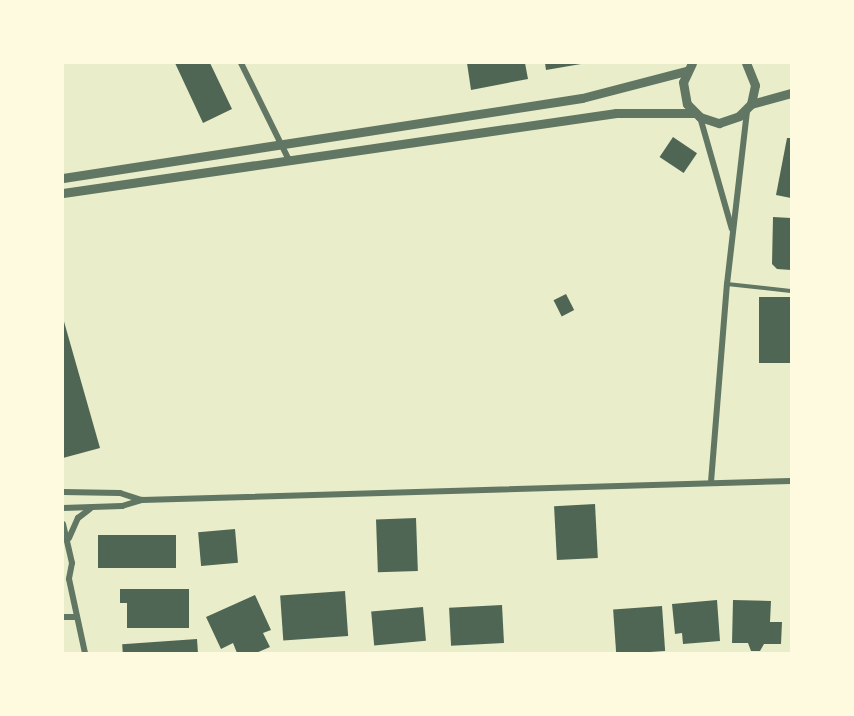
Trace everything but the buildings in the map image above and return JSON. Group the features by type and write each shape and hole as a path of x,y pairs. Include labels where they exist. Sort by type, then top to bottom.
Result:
{"street":[{"path":"241,63 289,159"},
{"path":"711,482 727,284 749,107 755,85 746,63"},
{"path":"63,178 280,142 395,129 582,98 689,67 684,93 697,115 734,234"},
{"path":"63,193 616,113 697,115 730,121 749,107 791,93"},
{"path":"63,508 90,509 142,500 791,481"},
{"path":"63,492 120,492 142,500"},
{"path":"85,653 75,617 69,579 69,542 70,528 90,509"},
{"path":"63,524 69,542"},
{"path":"63,570 69,579"},
{"path":"63,617 75,617"}],"lane":[{"path":"727,284 791,291"}]}
